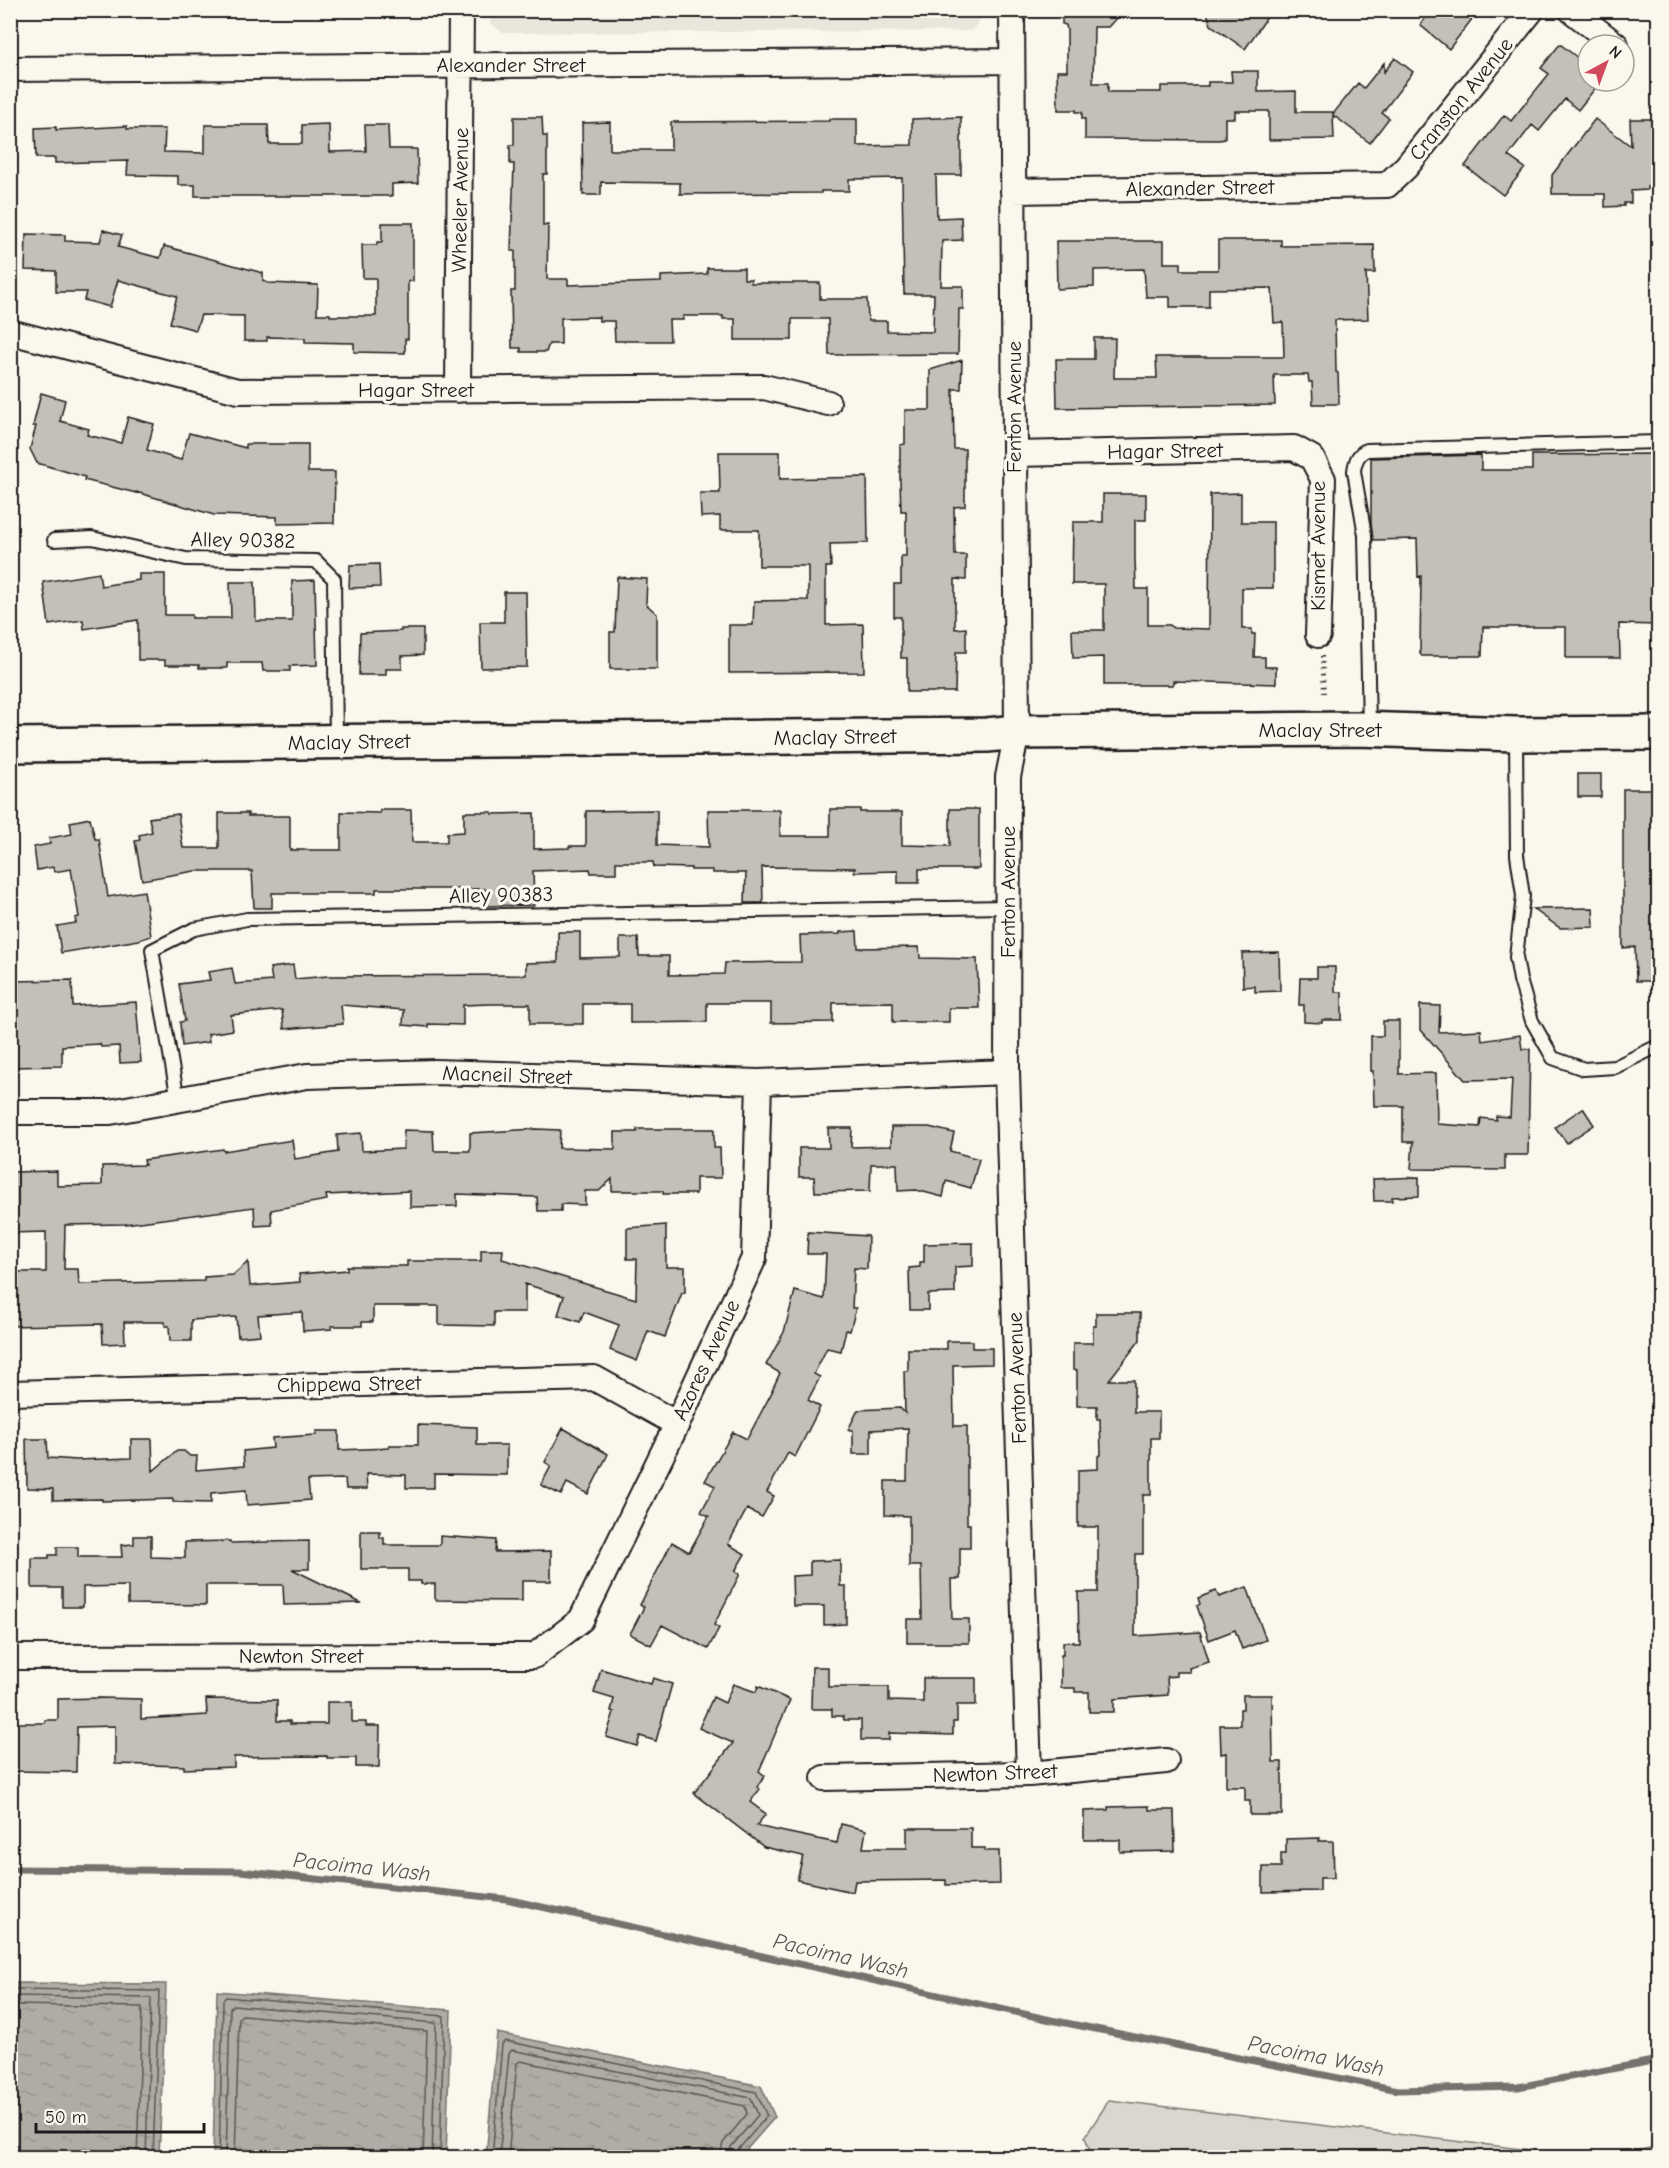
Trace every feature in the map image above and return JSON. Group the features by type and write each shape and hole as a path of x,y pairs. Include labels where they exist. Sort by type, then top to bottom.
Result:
{"street":[{"name":"Wheeler Avenue","path":"458,390 461,10"},
{"name":"Fenton Avenue","path":"1012,10 1017,732 1008,777 1007,1072 1029,1774"},
{"name":"Cranston Avenue","path":"1387,185 1406,167 1532,10"},
{"path":"1571,10 1601,33"},
{"name":"Alexander Street","path":"10,69 1012,62"},
{"name":"Alexander Street","path":"1013,191 1387,185"},
{"name":"Hagar Street","path":"10,332 238,391 764,387 828,403"},
{"name":"Hagar Street","path":"1015,454 1294,448 1312,458"},
{"name":"Kismet Avenue","path":"1312,458 1323,478 1318,635"},
{"name":"Maclay Street","path":"10,745 336,743 1369,729 1516,734 1659,733"},
{"name":"Macneil Street","path":"10,1112 110,1112 307,1077 435,1072 759,1082 1007,1072"},
{"name":"Azores Avenue","path":"581,1620 677,1424 754,1257 759,1082"},
{"name":"Chippewa Street","path":"10,1393 594,1378 677,1424"},
{"name":"Newton Street","path":"10,1657 534,1656 581,1620"},
{"name":"Newton Street","path":"824,1778 1029,1774 1166,1761"}],"lane":[{"path":"1369,729 1365,535 1354,471 1359,455 1367,450 1659,442"},
{"name":"Alley 90382","path":"54,540 92,538 186,559 316,561 334,579 336,743"},
{"path":"1516,734 1517,855 1523,896 1516,957 1532,1021 1553,1058 1584,1069 1616,1067 1659,1046"},
{"name":"Alley 90383","path":"178,1100 152,950 194,929 247,919 1008,908"}],"path":[{"path":"1318,635 1324,664 1324,693"}],"shaded area":[{"path":"490,10 982,11 982,18 971,31 503,33 490,23"},
{"path":"1109,2100 1590,2157 1092,2157 1085,2137"},
{"path":"1658,2146 1658,2157 1612,2157"}],"water":[{"path":"11,1983 166,1984 159,2157 11,2157"},
{"path":"217,1991 451,2010 446,2157 213,2157"},
{"path":"497,2033 761,2086 775,2117 740,2157 486,2157"}],"building":[{"path":"1062,10 1124,10 1108,27 1094,27 1093,83 1108,83 1108,92 1161,92 1161,86 1208,86 1208,82 1232,82 1231,71 1258,71 1258,92 1296,91 1296,112 1333,112 1333,114 1358,83 1364,88 1384,63 1384,72 1395,58 1413,72 1382,113 1389,118 1370,143 1333,115 1334,139 1269,140 1269,111 1235,111 1235,118 1225,118 1225,139 1219,140 1085,139 1085,119 1082,119 1082,112 1058,110 1057,71 1067,71 1067,30 1066,25 1062,24"},
{"path":"1206,10 1272,10 1245,49 1211,25"},
{"path":"1431,10 1479,10 1449,49 1420,25"},
{"path":"1560,44 1576,57 1576,93 1591,93 1578,110 1565,99 1539,131 1532,125 1508,156 1525,168 1503,195 1465,166 1504,115 1511,121 1549,74 1541,68"},
{"path":"514,117 542,117 543,136 547,136 547,174 543,174 543,226 548,225 547,279 568,279 568,285 661,282 661,276 707,274 707,268 744,268 744,279 751,279 751,283 820,283 820,299 867,299 868,321 887,321 887,331 933,332 934,294 904,294 902,178 849,179 849,191 821,191 821,193 680,194 680,183 601,182 601,195 583,195 582,123 610,122 610,150 671,150 671,122 857,119 857,146 912,145 912,119 961,117 961,175 936,175 937,218 961,217 962,240 942,241 941,286 963,286 963,309 959,309 958,354 829,355 828,319 792,319 792,340 735,340 735,319 723,319 723,316 683,316 683,320 669,320 670,341 615,341 614,321 599,321 599,317 561,318 561,344 549,344 546,352 521,352 521,348 512,348 511,291 515,291 515,251 511,251 514,164 510,164 510,145 514,145"},
{"path":"1595,119 1631,146 1630,119 1659,119 1659,186 1647,186 1647,190 1631,191 1631,203 1624,203 1624,206 1605,207 1605,194 1552,194 1552,175"},
{"path":"329,124 330,152 366,151 365,125 388,125 389,149 417,149 418,183 392,184 392,196 195,196 195,185 178,185 178,176 127,175 128,161 55,163 55,158 36,158 35,128 56,127 56,130 127,126 127,129 165,129 164,152 205,153 205,125 268,125 269,144 302,144 302,125"},
{"path":"382,223 413,223 413,281 408,281 408,339 405,339 405,353 354,352 354,343 305,342 305,338 267,337 267,341 244,341 244,316 201,315 196,330 170,323 177,296 118,280 110,307 84,300 86,292 56,292 56,271 25,270 26,234 65,235 65,241 100,242 103,230 122,235 118,247 160,258 164,246 263,273 263,281 268,283 318,285 317,314 376,316 376,278 363,278 362,245 377,245 377,242 382,242"},
{"path":"1218,240 1281,240 1281,246 1374,245 1375,273 1366,273 1368,319 1335,320 1339,404 1313,404 1312,382 1309,382 1308,375 1274,375 1275,405 1057,408 1056,359 1094,359 1094,338 1115,338 1114,378 1157,378 1156,357 1284,357 1283,322 1274,323 1272,288 1209,289 1209,307 1170,307 1170,297 1146,297 1144,269 1094,270 1094,287 1057,289 1056,241 1164,241 1164,263 1181,263 1181,270 1218,270"},
{"path":"962,360 961,389 953,389 954,449 965,449 965,506 954,507 955,555 966,555 966,580 955,579 955,629 966,628 966,652 956,652 955,692 907,692 907,658 901,658 901,617 894,617 894,584 901,584 901,556 906,556 906,511 901,511 900,482 900,445 905,444 905,410 930,410 930,370"},
{"path":"41,393 65,400 60,421 89,429 87,435 121,443 128,417 154,424 147,450 181,460 189,433 246,448 246,444 308,444 308,472 335,472 334,523 277,524 277,517 214,515 136,492 84,480 85,477 37,463 30,449"},
{"path":"719,452 780,452 780,479 867,477 868,543 830,544 831,567 826,567 826,625 863,624 864,672 729,673 729,625 753,625 754,601 808,600 808,566 759,566 759,530 720,530 720,516 701,517 700,493 720,493"},
{"path":"1656,454 1651,470 1659,469 1659,625 1619,624 1620,658 1566,658 1566,627 1483,627 1482,656 1422,656 1420,654 1421,576 1418,577 1417,539 1373,540 1371,458 1481,455 1481,470 1532,470 1532,455"},
{"path":"1241,493 1241,522 1273,522 1273,588 1242,588 1242,629 1252,629 1252,634 1255,634 1254,657 1265,657 1265,667 1276,667 1276,684 1173,681 1173,685 1104,685 1104,657 1073,658 1072,630 1104,630 1104,584 1072,584 1073,522 1103,522 1103,494 1146,494 1146,520 1135,520 1135,558 1136,589 1148,589 1148,625 1209,629 1210,494"},
{"path":"379,564 380,587 349,588 350,565"},
{"path":"99,573 101,586 139,580 139,574 165,574 165,615 192,615 192,618 231,618 230,582 255,582 256,621 292,621 292,581 315,580 317,665 290,666 290,671 263,671 262,663 227,663 227,668 165,665 165,660 138,660 138,620 84,629 83,620 49,625 43,582"},
{"path":"617,577 647,579 646,604 657,614 657,669 610,669 610,632 615,632"},
{"path":"504,592 526,592 527,667 481,668 480,622 504,622"},
{"path":"401,629 423,629 423,655 402,656 402,669 386,669 386,675 359,675 360,633 401,631"},
{"path":"1578,774 1601,774 1601,797 1578,797"},
{"path":"1623,789 1659,789 1659,981 1636,981 1635,947 1623,948"},
{"path":"830,809 902,812 902,845 950,846 950,809 979,809 979,869 919,869 919,883 898,883 898,871 854,872 855,868 762,867 763,903 745,903 746,873 713,873 713,870 654,867 653,862 616,862 616,873 591,873 590,869 533,871 534,905 485,906 485,889 376,889 376,893 272,893 272,908 254,908 252,871 195,871 142,880 135,841 140,840 139,835 152,832 149,818 178,814 183,848 219,848 219,813 248,813 248,816 290,816 290,850 341,850 341,812 380,813 380,810 411,810 412,842 447,842 447,833 464,832 464,812 534,813 534,849 569,848 569,846 586,846 586,811 657,810 657,845 709,847 708,810 780,810 780,836 830,836"},
{"path":"90,818 95,839 99,839 108,897 144,891 151,936 61,953 57,926 76,923 75,918 79,917 71,869 54,872 53,867 37,870 34,847 50,844 49,838 72,834 70,822"},
{"path":"1593,908 1594,927 1560,928 1533,909"},
{"path":"857,931 858,948 919,947 920,958 977,959 979,1008 949,1008 949,1022 893,1022 893,1002 833,1003 833,1022 771,1023 771,1003 707,1003 707,1022 630,1023 630,1004 583,1004 583,1024 530,1024 530,1004 490,1004 463,1005 463,1025 428,1024 428,1027 403,1025 404,1010 341,1005 343,1024 284,1029 282,1010 231,1015 233,1030 208,1034 209,1042 182,1046 180,1022 185,1021 179,984 210,980 208,972 232,968 235,984 272,981 270,968 293,965 295,979 328,976 526,975 526,963 558,962 558,932 580,932 580,958 620,957 620,938 638,938 639,956 669,956 669,975 724,974 725,963 801,962 800,935 840,934 840,932"},
{"path":"1279,952 1280,991 1255,992 1255,986 1243,987 1242,953"},
{"path":"1317,967 1335,967 1335,992 1342,992 1342,1020 1322,1020 1322,1023 1304,1022 1304,1005 1299,1005 1300,978 1317,978"},
{"path":"72,980 73,1006 136,1002 141,1062 120,1063 119,1046 101,1047 100,1044 62,1046 62,1066 10,1067 10,981"},
{"path":"1420,1005 1440,1006 1439,1032 1481,1030 1482,1041 1520,1035 1522,1049 1530,1049 1528,1155 1505,1155 1505,1170 1411,1169 1413,1142 1403,1142 1403,1106 1374,1106 1371,1036 1383,1036 1383,1021 1399,1021 1399,1074 1436,1073 1437,1124 1480,1127 1481,1118 1496,1120 1496,1116 1510,1117 1512,1079 1465,1080 1420,1029"},
{"path":"1583,1108 1594,1125 1567,1143 1555,1127"},
{"path":"891,1127 929,1127 954,1133 950,1151 979,1159 971,1188 946,1181 943,1197 916,1190 898,1191 897,1164 871,1164 870,1191 815,1192 814,1177 799,1177 799,1148 829,1148 828,1128 852,1128 851,1147 891,1146"},
{"path":"637,1129 714,1129 714,1148 720,1148 721,1178 696,1178 696,1194 663,1194 663,1191 612,1191 612,1179 599,1191 585,1191 585,1205 561,1204 561,1211 538,1211 537,1197 457,1194 457,1206 410,1207 410,1191 326,1195 327,1200 271,1210 272,1225 255,1226 254,1207 125,1224 65,1225 64,1269 78,1269 79,1284 204,1281 204,1277 233,1275 248,1262 250,1286 300,1282 299,1274 347,1270 347,1266 407,1266 407,1261 481,1261 481,1250 503,1250 502,1259 636,1299 637,1259 627,1259 627,1228 666,1225 666,1267 685,1267 685,1292 682,1293 665,1337 648,1331 637,1361 610,1350 619,1325 584,1312 580,1322 558,1315 564,1296 525,1284 525,1312 494,1312 494,1326 439,1325 439,1306 373,1306 373,1322 362,1322 362,1326 331,1326 332,1329 303,1331 302,1312 258,1315 260,1335 238,1337 236,1317 191,1320 191,1341 170,1341 169,1326 165,1326 165,1322 124,1322 125,1343 103,1344 102,1324 10,1326 10,1272 46,1272 46,1232 10,1233 10,1172 57,1171 57,1186 102,1185 102,1166 145,1165 144,1160 292,1140 295,1159 338,1152 337,1135 361,1133 362,1151 403,1149 404,1130 433,1131 434,1151 470,1151 470,1133 560,1130 559,1148 615,1149 615,1132 637,1132"},
{"path":"1419,1177 1419,1196 1392,1197 1392,1201 1374,1201 1373,1179"},
{"path":"808,1232 868,1236 867,1269 854,1268 852,1308 856,1308 850,1331 846,1330 841,1351 827,1348 814,1374 820,1377 808,1400 820,1407 795,1457 788,1453 767,1492 774,1496 762,1517 747,1509 728,1544 745,1554 735,1571 740,1574 714,1625 719,1628 708,1649 662,1625 651,1645 630,1634 644,1607 640,1605 672,1542 689,1552 709,1516 701,1512 715,1486 705,1481 733,1432 747,1439 773,1390 780,1373 766,1365 784,1332 795,1291 824,1299 826,1254 807,1254"},
{"path":"973,1243 973,1266 955,1267 955,1293 928,1294 928,1310 910,1310 909,1268 920,1267 920,1262 924,1262 924,1244"},
{"path":"1096,1313 1140,1313 1140,1340 1109,1380 1134,1380 1134,1412 1159,1412 1159,1438 1151,1438 1151,1495 1143,1495 1143,1554 1135,1554 1135,1636 1200,1632 1209,1662 1189,1668 1190,1672 1176,1672 1176,1676 1167,1677 1168,1695 1114,1699 1114,1712 1089,1712 1089,1692 1075,1692 1075,1688 1061,1688 1063,1642 1079,1642 1078,1592 1098,1592 1098,1527 1078,1527 1078,1470 1098,1469 1098,1456 1101,1455 1100,1419 1097,1419 1097,1406 1077,1406 1077,1370 1073,1370 1073,1343 1093,1343"},
{"path":"947,1341 972,1341 972,1348 992,1348 992,1364 953,1365 954,1426 967,1426 967,1524 970,1524 970,1548 960,1548 960,1579 951,1579 952,1619 969,1619 969,1643 907,1643 907,1619 922,1619 921,1566 909,1566 909,1516 885,1515 885,1481 907,1481 908,1428 871,1430 871,1454 853,1454 853,1430 848,1430 858,1410 900,1408 905,1413 904,1371 908,1371 908,1349 947,1349"},
{"path":"418,1425 477,1427 477,1445 507,1445 507,1475 434,1474 434,1488 406,1488 406,1475 366,1474 367,1489 346,1489 345,1479 308,1480 310,1500 247,1505 246,1490 211,1493 211,1503 173,1502 173,1499 53,1500 53,1489 27,1488 26,1439 47,1439 48,1458 77,1460 131,1458 131,1439 152,1439 153,1471 177,1451 197,1456 196,1470 244,1466 243,1451 273,1448 272,1438 316,1435 316,1431 339,1431 339,1450 389,1448 389,1445 418,1445"},
{"path":"563,1428 608,1454 588,1494 567,1483 561,1495 541,1485 551,1466 545,1462"},
{"path":"361,1531 380,1531 380,1538 384,1538 384,1545 440,1545 440,1536 496,1540 495,1552 551,1551 551,1581 522,1581 522,1601 435,1600 435,1584 408,1581 408,1569 361,1569"},
{"path":"134,1536 151,1536 151,1557 185,1558 185,1542 309,1541 309,1569 292,1569 361,1603 284,1605 283,1585 206,1585 206,1605 128,1604 128,1586 83,1587 83,1607 62,1607 62,1588 32,1588 32,1558 49,1558 49,1555 57,1555 57,1547 78,1547 78,1557 122,1557 121,1545 134,1544"},
{"path":"840,1560 840,1586 846,1586 846,1624 824,1625 824,1606 793,1606 792,1576 810,1575 810,1561"},
{"path":"1247,1587 1266,1640 1242,1649 1235,1630 1209,1640 1197,1606 1200,1604 1198,1598 1216,1591 1219,1597"},
{"path":"812,1667 828,1667 828,1687 889,1687 889,1701 923,1702 923,1678 976,1678 976,1705 957,1705 957,1722 953,1722 953,1735 889,1733 889,1740 861,1740 861,1720 844,1720 843,1716 832,1716 832,1709 811,1709"},
{"path":"601,1669 651,1684 653,1678 672,1684 656,1741 640,1736 637,1746 606,1737 614,1712 611,1711 614,1699 594,1693"},
{"path":"733,1684 756,1692 758,1686 790,1700 759,1771 765,1776 757,1787 760,1789 750,1802 766,1814 756,1826 837,1843 841,1824 866,1830 863,1848 907,1848 907,1828 971,1828 971,1848 999,1851 1000,1884 946,1885 946,1880 855,1881 853,1892 797,1880 803,1856 764,1847 694,1793 733,1743 699,1728 713,1697 725,1703"},
{"path":"1243,1695 1272,1695 1273,1762 1282,1762 1282,1815 1250,1815 1250,1801 1245,1801 1245,1787 1226,1787 1226,1753 1221,1754 1220,1725 1240,1725"},
{"path":"58,1699 141,1699 141,1719 207,1715 206,1699 277,1700 277,1721 290,1721 290,1724 327,1724 327,1702 352,1702 352,1722 366,1722 366,1726 380,1726 379,1767 356,1767 356,1758 327,1758 327,1756 234,1757 234,1767 184,1769 184,1766 115,1764 115,1726 77,1727 76,1772 10,1771 10,1723 45,1723 45,1720 58,1720"},
{"path":"1149,1806 1149,1810 1174,1810 1175,1851 1120,1852 1120,1840 1084,1840 1084,1811 1108,1810 1108,1807"},
{"path":"1320,1838 1319,1841 1333,1841 1334,1878 1320,1878 1320,1891 1263,1892 1263,1867 1281,1867 1281,1853 1286,1853 1286,1839"}],"waterway":[{"name":"Pacoima Wash","path":"10,1869 240,1871 506,1899 1051,2020 1398,2090 1518,2087 1658,2060"}]}
